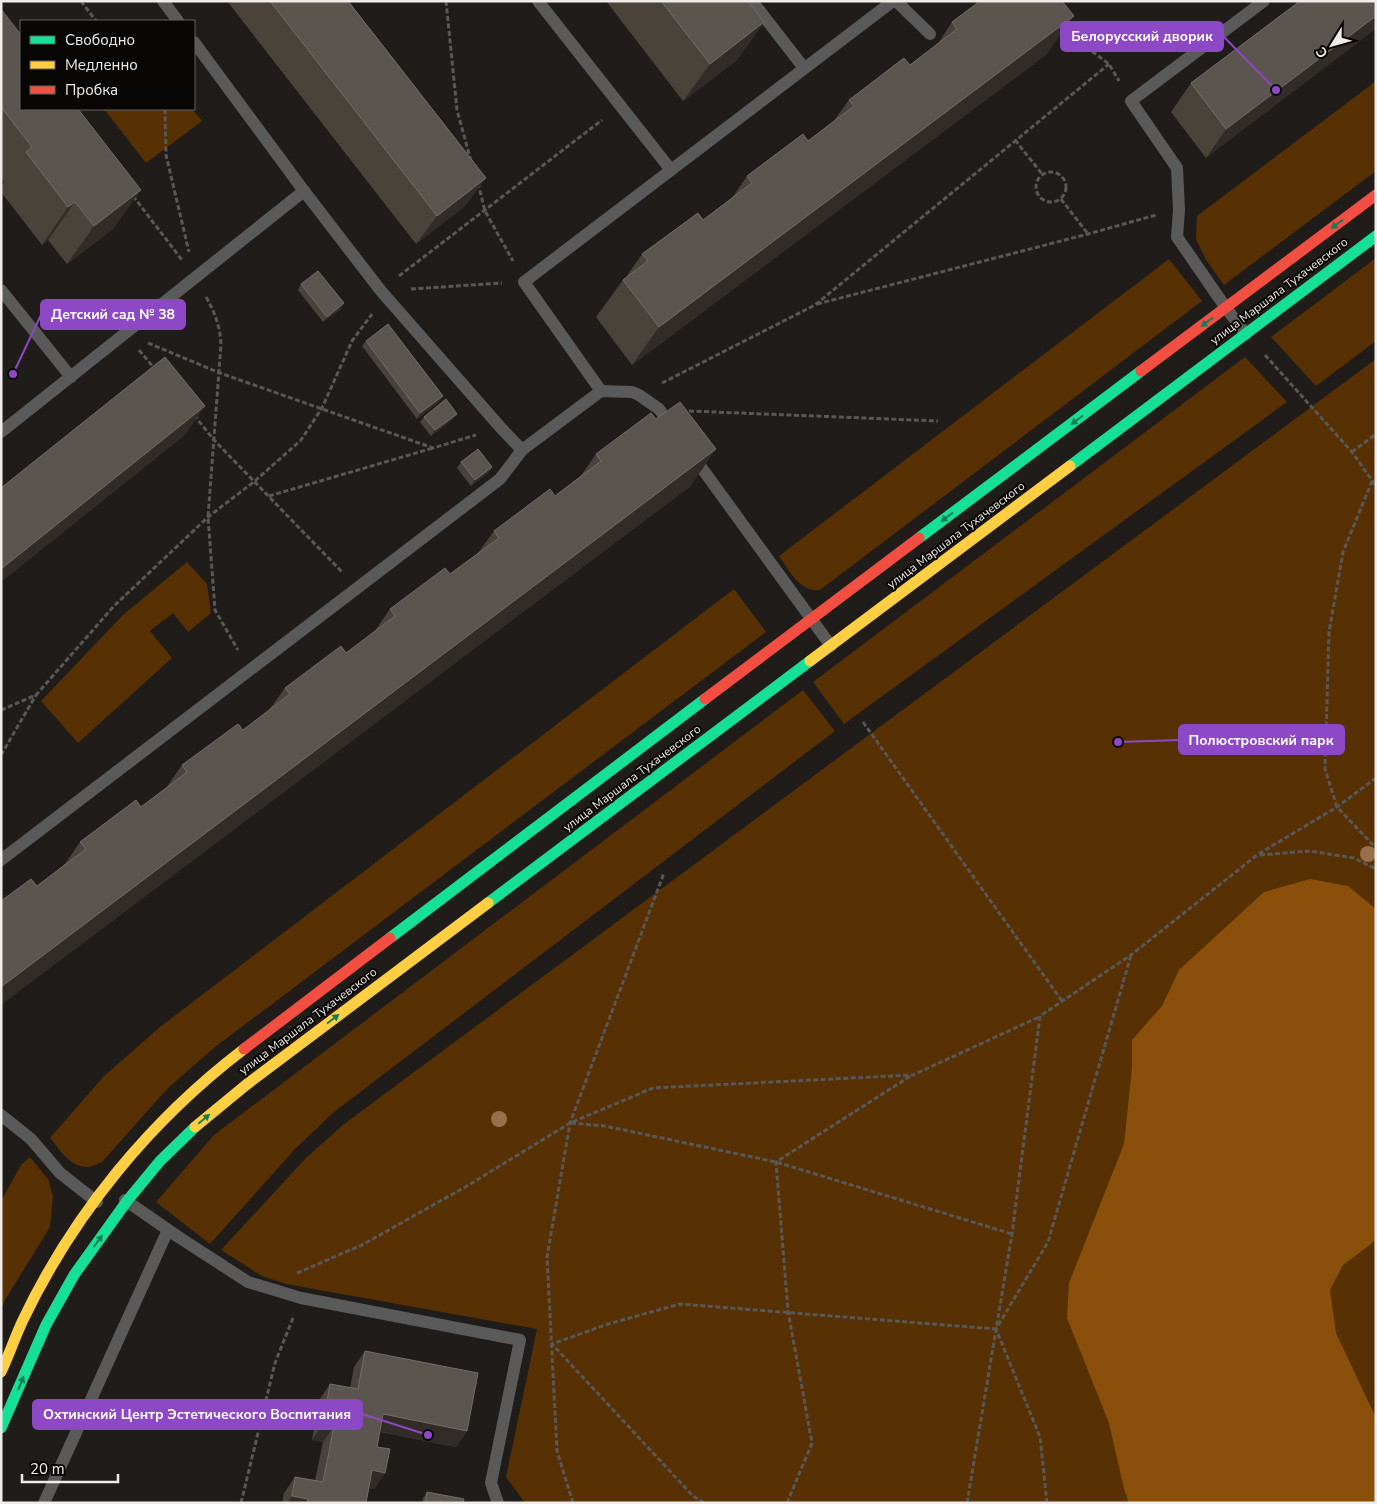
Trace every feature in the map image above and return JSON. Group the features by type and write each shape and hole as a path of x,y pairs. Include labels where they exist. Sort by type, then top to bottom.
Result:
{"street":[{"name":"улица Маршала Тухачевского","path":"1,1372 26,1313 54,1263 95,1200 140,1145 181,1102 228,1061 810,619 1376,195"},
{"name":"улица Маршала Тухачевского","path":"1,1428 46,1325 74,1275 127,1201 160,1162 200,1121 1376,236"}],"lane":[{"path":"163,1 177,20"},
{"path":"538,1 670,170"},
{"path":"752,1 804,68"},
{"path":"601,391 524,282 893,1"},
{"path":"896,1 930,34"},
{"path":"1246,334 1177,237 1179,210 1177,168 1131,101 1264,1"},
{"path":"195,43 304,191 383,293 522,450"},
{"path":"1,432 304,191"},
{"path":"1,290 70,377"},
{"path":"1,860 500,479 522,450 601,391 632,392 659,409 831,646"},
{"path":"1,1115 31,1139 60,1173 116,1216"},
{"path":"106,1186 168,1230 248,1282 301,1298 520,1340 491,1483 498,1503"},
{"path":"44,1503 168,1230"}],"path":[{"path":"81,1 95,20"},
{"path":"446,1 457,110 472,165"},
{"path":"1055,24 1109,64 1131,101"},
{"path":"639,395 815,305 1109,64"},
{"path":"1,755 36,695 114,606 208,516 255,481 301,440 322,408 352,341 383,293 621,105"},
{"path":"162,110 165,114"},
{"path":"165,110 166,155 195,277"},
{"path":"1016,140 1042,174"},
{"path":"1050,171 1064,178 1067,185 1061,199 1053,202 1045,201 1039,196 1036,189 1037,180 1042,174 1050,171"},
{"path":"383,293 524,282 485,211 475,174"},
{"path":"131,193 195,277 216,314 220,329 220,373 208,516 215,610 250,670"},
{"path":"1061,199 1088,234"},
{"path":"815,305 1179,210"},
{"path":"126,334 157,372"},
{"path":"126,334 220,373 433,448"},
{"path":"1246,334 1352,452 1376,486"},
{"path":"659,409 938,421"},
{"path":"189,410 214,440 357,588"},
{"path":"269,496 501,428"},
{"path":"1352,452 1376,434"},
{"path":"1372,481 1343,552 1328,632 1325,769 1337,807 1374,842 1376,848"},
{"path":"1,710 36,695"},
{"path":"863,722 1062,1001"},
{"path":"776,1162 913,1075 1040,1016 1131,955 1257,855 1337,807 1376,778"},
{"path":"1257,855 1310,851 1354,858 1376,869"},
{"path":"572,1503 558,1451 548,1257 570,1123 664,874"},
{"path":"996,1329 1048,1242 1131,955"},
{"path":"967,1503 1012,1234 1040,1016"},
{"path":"263,1286 362,1245 467,1186 570,1123 653,1088 913,1075"},
{"path":"570,1123 605,1126 776,1162 1012,1234"},
{"path":"776,1162 788,1311 812,1443 787,1503"},
{"path":"241,1503 275,1363 301,1298"},
{"path":"552,1344 608,1324 680,1304 788,1311 996,1329"},
{"path":"996,1329 1040,1437 1047,1503"},
{"path":"552,1344 693,1496 704,1503"}],"shaded area":[{"path":"1376,81 1376,171 1224,285 1206,260 1196,239 1197,216"},
{"path":"105,110 193,110 202,121 146,163"},
{"path":"1376,258 1376,341 1316,386 1271,337"},
{"path":"1169,259 1202,301 820,590 807,588 791,574 779,556"},
{"path":"1245,357 1287,402 844,724 813,682"},
{"path":"1376,359 1376,1503 525,1503 506,1477 537,1329 286,1284 262,1276 221,1250 306,1158 344,1124"},
{"path":"187,562 207,584 211,613 188,632 173,613 150,631 172,658 78,743 41,701 123,615"},
{"path":"734,589 766,632 215,1047 168,1088 102,1162 89,1167 75,1164 70,1161 50,1138 103,1077 160,1027"},
{"path":"803,690 835,731 334,1112 296,1148 210,1244 156,1202 214,1135"},
{"path":"1310,879 1348,886 1376,909 1376,1240 1343,1265 1330,1290 1336,1333 1376,1418 1376,1503 1129,1503 1109,1423 1067,1318 1069,1283 1124,1144 1132,1068 1132,1040 1162,1006 1179,970 1264,892"},
{"path":"30,1157 48,1179 53,1196 50,1227 1,1309 1,1201 21,1165"}],"building":[{"path":"270,1 348,1 486,178 437,216"},
{"path":"661,1 748,1 764,22 710,64"},
{"path":"980,1 1062,1 1074,16 659,327 623,280 648,261 642,254 698,213 703,220 752,183 747,176 803,134 808,141 854,106 849,100 904,58 910,65 957,29 952,22"},
{"path":"1300,1 1376,1 1376,16 1226,129 1191,83"},
{"path":"1,9 20,34 20,110 79,110 141,190 94,226 75,202 68,207 26,152 32,147 1,107"},
{"path":"318,271 344,303 327,317 301,284"},
{"path":"388,324 443,396 420,413 366,341"},
{"path":"165,357 205,406 1,569 1,488"},
{"path":"446,399 457,414 435,430 424,417"},
{"path":"680,402 716,449 1,987 1,901 31,879 37,886 86,849 80,842 136,800 141,807 187,772 182,765 238,724 243,730 290,694 285,688 341,646 346,653 395,616 390,609 445,568 450,574 499,538 494,531 550,489 555,496 601,461 596,454 651,413 656,419"},
{"path":"478,449 492,467 475,480 461,462"},
{"path":"365,1351 478,1373 467,1431 383,1414 377,1447 390,1449 385,1473 372,1470 366,1503 307,1503 308,1499 292,1496 295,1477 323,1482 334,1426 323,1424 330,1384 358,1389"},
{"path":"427,1492 464,1499 463,1503 425,1503"}],"traffic: fast":[{"path":"1070,466 1376,236"},
{"path":"919,538 1141,371"},
{"path":"488,903 810,661"},
{"path":"390,938 705,699"},
{"path":"1,1428 46,1325 74,1275 127,1201 160,1161 195,1127"}],"traffic: slow":[{"path":"810,661 1070,466"},
{"path":"195,1127 246,1085 488,903"},
{"path":"1,1372 23,1320 43,1281 66,1242 91,1206 118,1171 177,1106 244,1049"}],"traffic: jam":[{"path":"1141,371 1376,195"},
{"path":"705,699 919,538"},
{"path":"244,1049 390,938"}],"place":[{"name":"Белорусский дворик","path":"1276,90"},
{"name":"Детский сад № 38","path":"13,374"},
{"name":"Полюстровский парк","path":"1118,742"},
{"name":"Охтинский Центр Эстетического Воспитания","path":"428,1435"}]}
